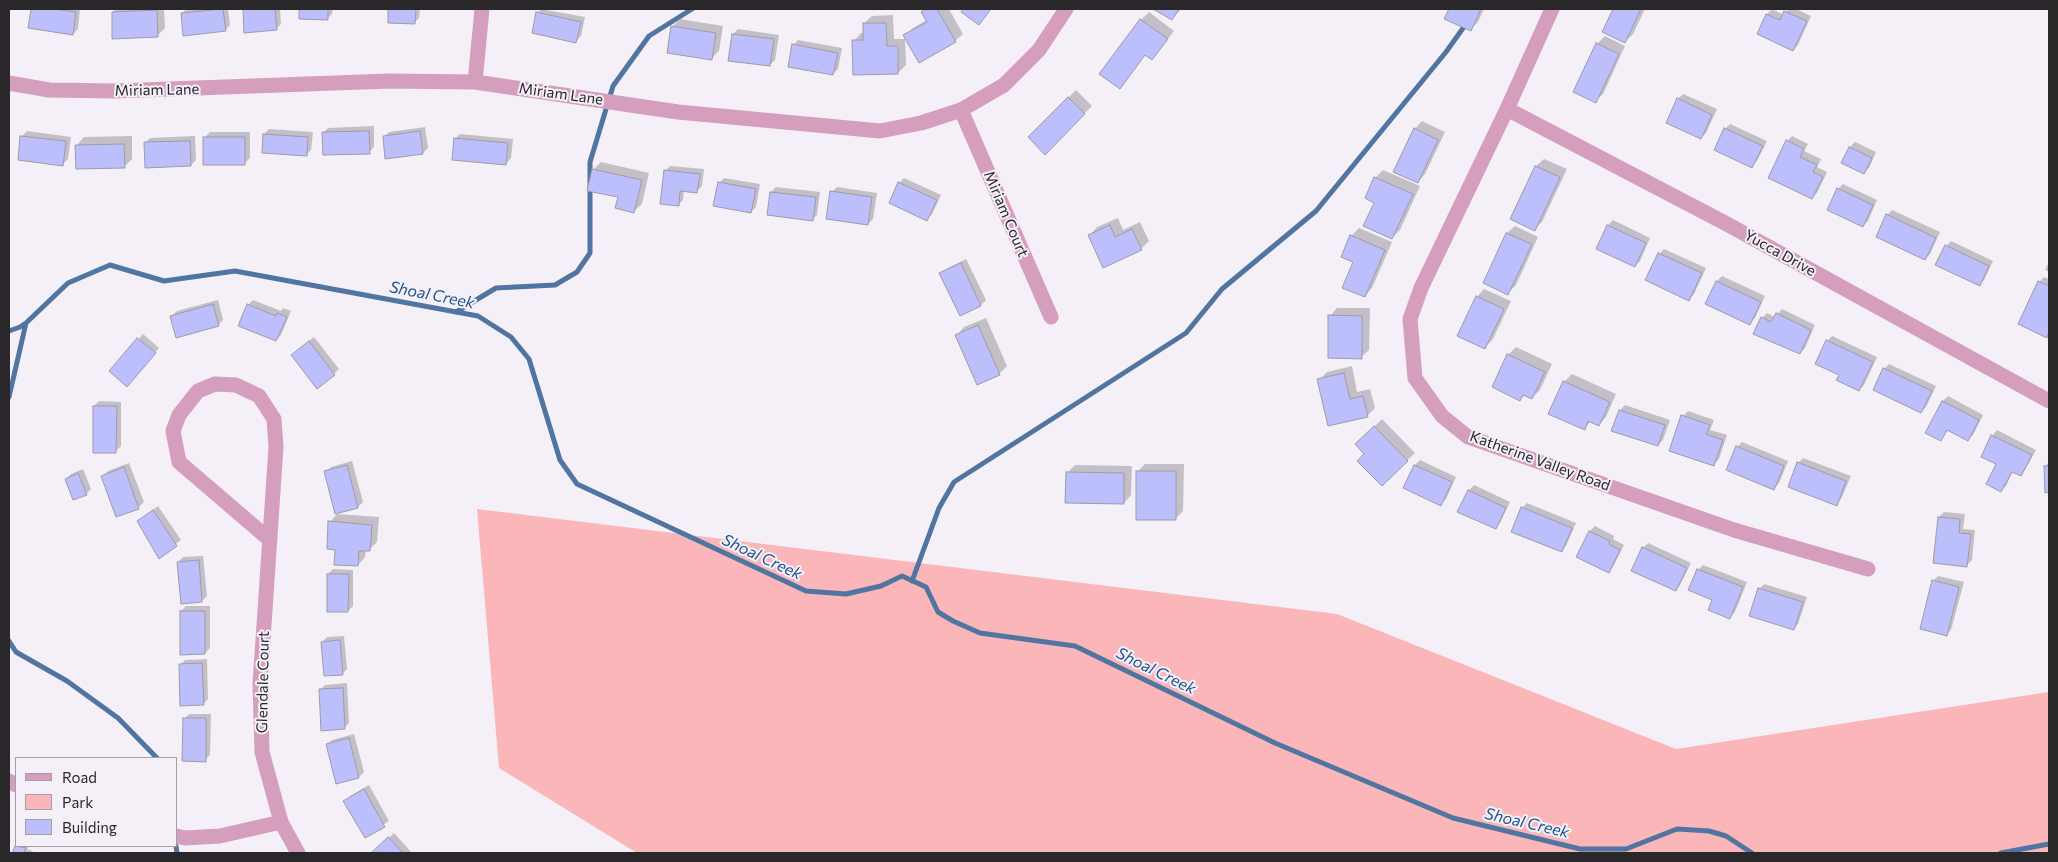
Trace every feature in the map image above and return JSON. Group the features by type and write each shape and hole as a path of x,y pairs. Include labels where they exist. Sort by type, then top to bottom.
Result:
{"street":[{"path":"475,82 482,9"},
{"name":"Miriam Lane","path":"9,83 49,90 116,91 389,81 475,82 678,112 880,131 921,123 961,110 1004,85 1039,50 1066,9"},
{"name":"Katherine Valley Road","path":"1552,9 1507,109 1421,288 1410,319 1415,378 1442,416 1468,437 1734,530 1868,569"},
{"name":"Yucca Drive","path":"1507,109 1725,223 2049,402"},
{"name":"Miriam Court","path":"961,110 1051,317"},
{"name":"Glendale Court","path":"270,540 179,462 173,431 179,415 198,391 216,384 236,385 259,396 274,419 276,447 270,540 260,684 262,752 281,822 298,853"},
{"path":"178,836 185,838 220,836 281,822"}],"green space":[{"path":"477,509 1337,614 1676,749 2049,692 2049,853 637,853 499,768"}],"building":[{"path":"31,9 76,12 73,35 28,28"},
{"path":"223,9 226,31 183,36 181,13"},
{"path":"243,9 275,9 277,30 244,33"},
{"path":"299,9 328,9 328,20 299,19"},
{"path":"388,9 416,9 415,24 388,23"},
{"path":"927,9 937,9 956,42 919,63 903,35 927,22 921,12"},
{"path":"963,9 991,9 979,25 961,12"},
{"path":"1153,9 1179,9 1172,20"},
{"path":"1449,9 1481,9 1471,31 1444,19"},
{"path":"1613,9 1641,9 1625,43 1602,32"},
{"path":"157,10 158,37 112,39 112,12"},
{"path":"1784,11 1807,21 1793,51 1757,34 1766,14 1780,20"},
{"path":"536,12 581,22 576,43 532,33"},
{"path":"1140,19 1168,39 1152,60 1145,55 1120,89 1099,74"},
{"path":"863,23 886,23 887,46 898,46 898,74 853,75 852,40 863,40"},
{"path":"671,26 716,33 712,60 667,53"},
{"path":"732,34 774,39 770,66 728,61"},
{"path":"1596,43 1619,54 1596,103 1573,92"},
{"path":"792,44 838,53 833,75 788,67"},
{"path":"1068,97 1085,114 1045,155 1028,137"},
{"path":"1677,98 1712,115 1701,139 1666,123"},
{"path":"1414,128 1438,140 1418,183 1393,172"},
{"path":"1724,128 1763,146 1752,168 1714,150"},
{"path":"369,131 370,154 323,155 322,132"},
{"path":"420,131 423,154 385,159 383,136"},
{"path":"263,134 308,137 307,156 262,153"},
{"path":"20,136 66,141 63,166 18,160"},
{"path":"203,137 245,137 245,165 203,165"},
{"path":"454,138 508,143 506,165 452,160"},
{"path":"1786,140 1804,149 1800,157 1817,165 1813,172 1823,177 1812,199 1768,178"},
{"path":"190,141 191,166 145,168 144,142"},
{"path":"124,144 125,168 76,169 75,145"},
{"path":"1849,147 1872,158 1864,174 1841,163"},
{"path":"1535,166 1560,177 1535,231 1510,219"},
{"path":"592,169 642,180 634,213 615,208 618,197 587,191"},
{"path":"664,170 700,174 697,193 680,191 679,206 660,204"},
{"path":"1374,177 1413,194 1392,239 1363,226 1374,203 1365,198"},
{"path":"718,182 756,189 751,213 713,206"},
{"path":"898,182 937,200 927,221 889,203"},
{"path":"1837,188 1873,205 1863,227 1827,210"},
{"path":"830,191 872,197 868,225 826,219"},
{"path":"770,192 816,197 813,221 767,215"},
{"path":"1886,214 1936,238 1925,260 1876,237"},
{"path":"1110,225 1115,237 1132,229 1142,250 1103,268 1088,235"},
{"path":"1607,225 1646,243 1635,267 1596,249"},
{"path":"1506,233 1532,244 1508,295 1483,283"},
{"path":"1350,235 1385,250 1365,297 1342,288 1353,262 1341,257"},
{"path":"1945,245 1989,266 1980,286 1935,265"},
{"path":"1658,253 1702,273 1689,301 1645,280"},
{"path":"961,263 981,306 960,316 939,273"},
{"path":"1716,281 1761,302 1750,325 1705,304"},
{"path":"2038,281 2049,286 2049,332 2047,338 2018,324"},
{"path":"1476,296 1504,309 1485,349 1457,336"},
{"path":"213,304 219,326 176,338 170,316"},
{"path":"247,304 276,316 277,313 287,317 276,341 238,326"},
{"path":"1776,313 1811,330 1800,354 1753,334 1761,317 1771,322"},
{"path":"1328,315 1362,316 1362,359 1328,358"},
{"path":"978,325 1000,375 977,385 955,335"},
{"path":"137,338 156,353 127,387 109,371"},
{"path":"1826,340 1873,362 1859,391 1836,380 1839,375 1815,364"},
{"path":"309,341 335,375 317,389 291,355"},
{"path":"1507,354 1545,372 1532,399 1523,395 1520,401 1492,387"},
{"path":"1883,368 1932,391 1921,413 1873,390"},
{"path":"1344,373 1350,399 1363,396 1368,417 1328,426 1317,379"},
{"path":"1563,381 1610,402 1599,426 1588,421 1585,430 1548,414"},
{"path":"1942,401 1979,420 1968,441 1947,430 1941,441 1925,433"},
{"path":"93,406 117,406 116,453 93,453"},
{"path":"1619,410 1665,425 1658,446 1611,431"},
{"path":"1681,415 1710,425 1706,434 1723,440 1714,466 1669,451"},
{"path":"1374,426 1408,461 1382,486 1357,461 1364,454 1355,444"},
{"path":"1991,435 2032,455 2021,476 2012,472 2001,492 1986,484 1996,464 1981,457"},
{"path":"1736,446 1784,466 1774,490 1726,470"},
{"path":"1797,462 1846,481 1837,506 1788,487"},
{"path":"347,465 358,508 335,514 324,471"},
{"path":"1414,465 1452,482 1441,506 1403,488"},
{"path":"2044,466 2049,466 2049,492 2045,493"},
{"path":"124,467 139,509 116,517 101,476"},
{"path":"1136,471 1176,471 1176,520 1136,520"},
{"path":"1066,472 1124,473 1124,504 1065,503"},
{"path":"78,473 87,495 73,500 65,479"},
{"path":"1468,490 1506,508 1496,529 1457,512"},
{"path":"1521,507 1572,528 1562,552 1511,532"},
{"path":"153,510 177,546 159,559 137,521"},
{"path":"1938,517 1960,519 1959,533 1971,534 1967,567 1933,563"},
{"path":"328,521 372,525 370,551 359,551 358,566 334,565 335,550 327,549"},
{"path":"1589,531 1610,541 1609,544 1620,550 1609,573 1576,557"},
{"path":"1642,547 1687,568 1676,591 1631,571"},
{"path":"199,560 202,602 181,604 177,562"},
{"path":"1697,569 1743,587 1730,619 1708,610 1712,600 1688,590"},
{"path":"327,574 349,574 348,612 327,612"},
{"path":"1932,580 1959,587 1947,636 1920,629"},
{"path":"1758,588 1803,602 1794,630 1749,616"},
{"path":"180,611 205,611 205,654 180,655"},
{"path":"340,640 343,675 324,676 321,642"},
{"path":"202,663 204,705 180,706 179,664"},
{"path":"343,688 345,729 321,731 319,689"},
{"path":"183,718 206,718 206,762 182,761"},
{"path":"349,738 359,778 336,784 326,744"},
{"path":"364,789 385,827 365,838 343,801"},
{"path":"388,837 403,853 371,853"},
{"path":"15,846 26,848 24,853 12,853"}],"waterway":[{"path":"456,312 496,288 555,285 577,272 590,253 590,162 613,86 649,36 692,9"},
{"path":"912,581 939,508 954,482 1186,333 1222,289 1316,211 1446,52 1466,24"},
{"name":"Shoal Creek","path":"9,331 26,323 68,283 110,265 164,281 235,271 478,316 511,337 529,359 560,460 577,484 806,591 846,594 881,586 902,576 926,587 938,612 980,633 1075,646 1275,743 1453,818 1580,849 1626,849 1677,829 1709,831 1726,836 1752,853"},
{"path":"9,397 26,323"},
{"path":"9,641 16,652 67,681 118,718 156,757"},
{"name":"Shoal Creek","path":"2001,853 2049,844"},
{"path":"176,847 177,853"}]}
